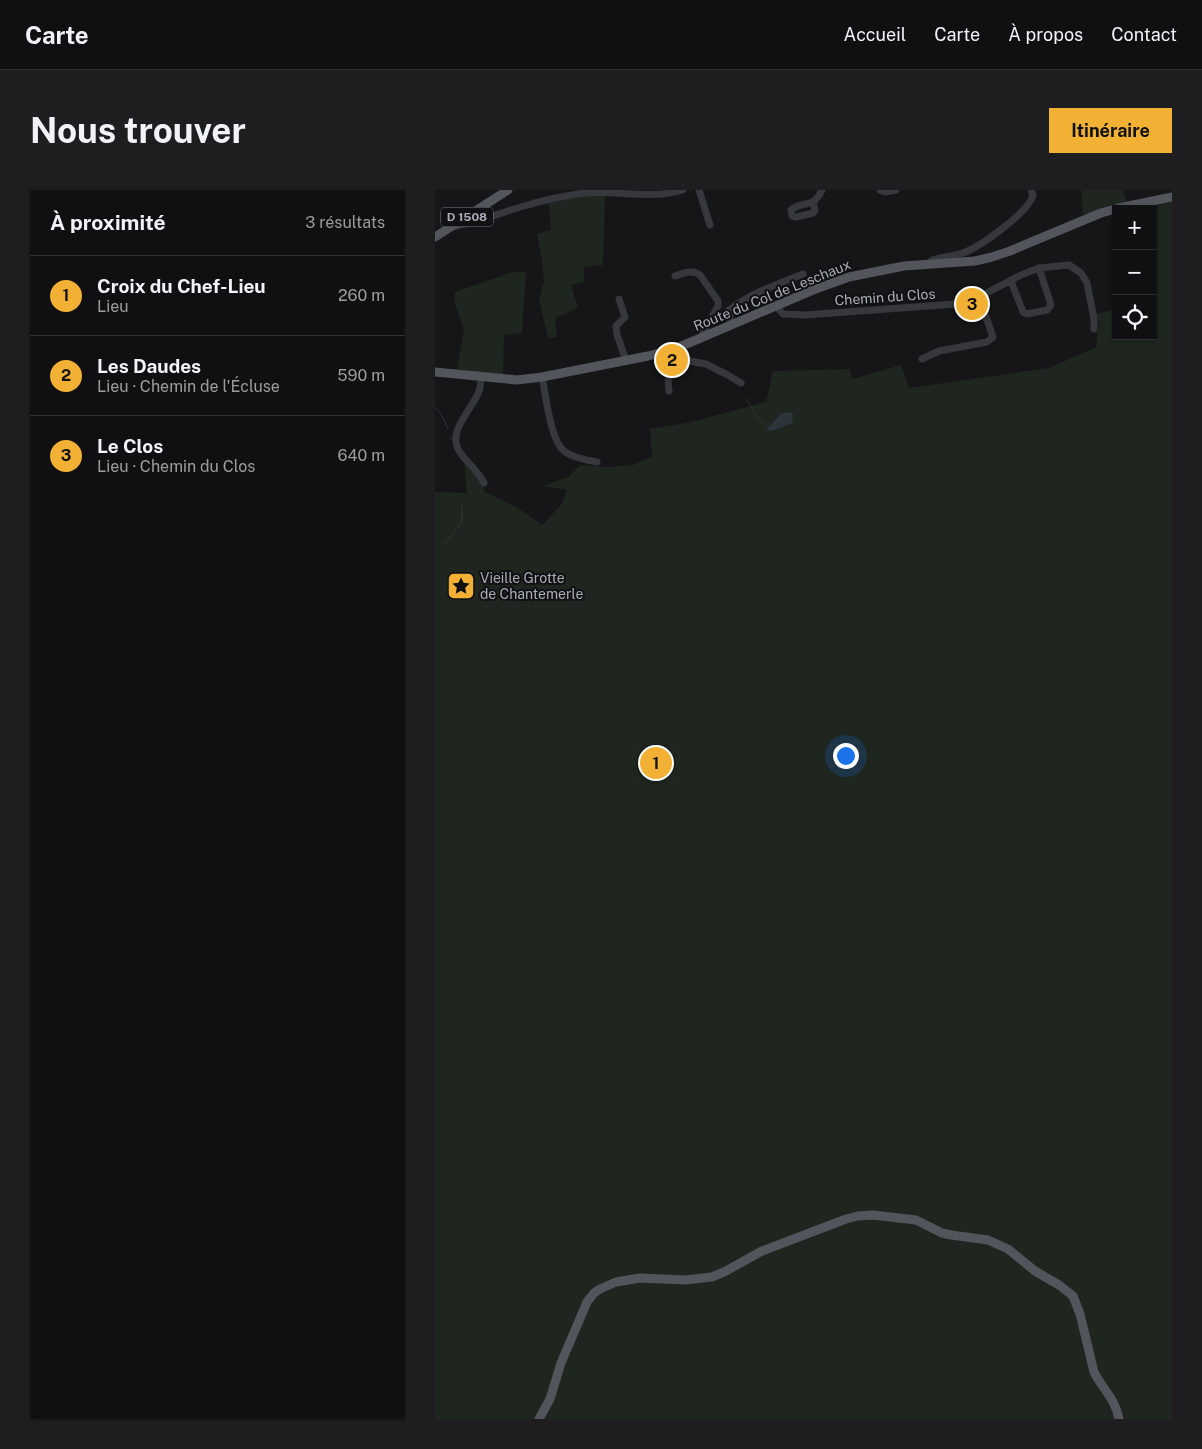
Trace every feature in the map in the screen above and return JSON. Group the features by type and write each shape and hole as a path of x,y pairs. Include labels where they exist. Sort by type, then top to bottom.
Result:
{"main road":[{"name":"D 1508","path":"435,238 508,190"},
{"name":"D 1508","path":"500,196 514,190"},
{"name":"Route du Col de Leschaux","path":"435,372 517,380 542,377 674,349 835,282 861,274 904,266 975,261 992,257 1011,251 1101,213 1172,197"},
{"path":"539,1419 550,1399 561,1363 584,1308 594,1293 608,1285 639,1278 685,1280 712,1277 763,1251 852,1217 873,1215 916,1220 951,1235 981,1238 1001,1245 1035,1271 1068,1291 1077,1304 1094,1372 1111,1396 1119,1419"}],"street":[{"path":"451,227 467,225 542,201 586,191 659,194 683,190"},
{"path":"699,190 711,225"},
{"path":"813,203 819,197 822,190"},
{"path":"880,190 885,192 896,190"},
{"path":"930,264 932,260 963,253 985,240 1019,215 1030,204 1033,195 1031,190"},
{"name":"Chemin du Clos","path":"776,306 783,314 805,315 956,304 979,297 1021,275 1039,268 1069,265 1081,273 1087,283 1094,319 1094,329"},
{"path":"1011,281 1023,312 1027,314 1047,310 1051,305 1039,268"},
{"path":"675,276 697,272 718,301 718,306 702,338"},
{"path":"731,325 729,310 763,290 803,274"},
{"path":"922,359 939,351 987,342 993,337 979,297"},
{"path":"619,299 625,317 615,326 626,360"},
{"path":"669,391 668,380 678,359 674,349"},
{"path":"678,359 706,364 741,383"},
{"path":"480,377 478,394 463,417 456,443 458,450 484,483"},
{"path":"542,377 555,439 560,447 565,452 591,462 597,462"}],"shaded area":[{"path":"1081,190 1123,190 1127,202 1083,215"},
{"path":"1172,195 1172,1419 435,1419 435,492 467,493 464,460 482,483 485,492 518,508 542,525 561,505 567,490 542,486 569,477 580,465 608,467 633,465 652,457 650,429 691,422 766,402 773,371 849,369 853,379 901,365 909,388 1049,368 1096,347 1099,322 1096,314 1112,310 1112,340 1157,340 1157,206 1171,202"},
{"path":"587,196 605,196 603,265 584,267 584,282 571,285 578,308 555,318 557,337 548,338 539,299 544,282 537,234 551,230 549,203"},
{"path":"513,272 526,272 522,333 504,335 503,376 457,371 464,329 455,304 455,292"},
{"path":"791,412 793,414 792,423 775,430 766,431 781,414"}],"waterway":[{"path":"746,399 757,417 769,427"},
{"path":"435,407 441,414 448,429"},
{"path":"450,436 453,441"},
{"path":"444,544 462,522 462,505"}],"place":[{"name":"Le Clos","path":"972,304"},
{"name":"Les Daudes","path":"672,360"},
{"name":"Vieille Grotte de Chantemerle","path":"461,586"},
{"name":"Croix du Chef-Lieu","path":"656,763"}]}
